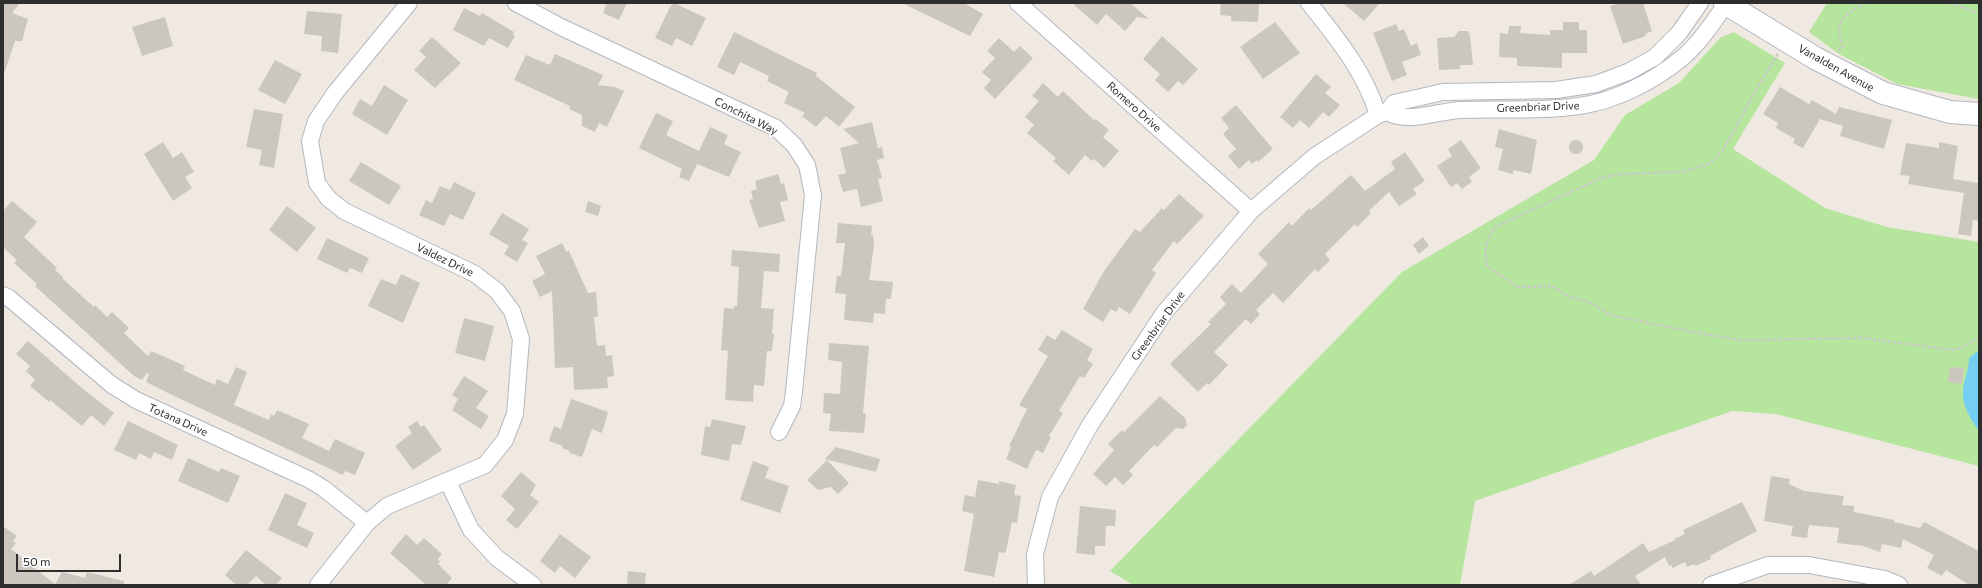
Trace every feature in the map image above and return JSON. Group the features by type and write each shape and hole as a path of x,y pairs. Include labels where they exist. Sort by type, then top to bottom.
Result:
{"main road":[{"name":"Vanalden Avenue","path":"1726,3 1815,58 1883,93 1950,112 1979,114"}],"street":[{"name":"Conchita Way","path":"516,3 561,27 776,128 794,145 807,165 813,195 794,392 792,406 779,432"},
{"name":"Romero Drive","path":"1018,3 1251,211"},
{"path":"1308,3 1351,58 1382,114"},
{"name":"Greenbriar Drive","path":"1036,585 1035,554 1050,497 1090,425 1164,313 1251,211 1315,156 1382,114 1394,103 1443,92 1556,90 1596,84 1621,75 1655,56 1679,33 1700,3"},
{"name":"Greenbriar Drive","path":"1382,114 1406,118 1458,110 1559,108 1580,106 1597,102 1624,93 1643,83 1683,57 1700,38 1726,3"},
{"name":"Valdez Drive","path":"318,585 367,523 387,506 448,482 485,465 505,440 515,414 521,339 512,311 497,291 475,274 344,211 328,198 317,182 310,141 316,121 335,93 405,4"},
{"name":"Totana Drive","path":"3,295 9,298 112,385 136,400 308,479 323,488 367,523"},
{"path":"448,482 471,530 497,558 533,585"},
{"path":"1711,585 1768,565 1809,565 1885,579 1899,585"}],"path":[{"path":"1815,58 1841,50 1842,46 1838,35 1839,24 1846,15 1865,3"},
{"path":"1950,3 1979,12"},
{"path":"1794,45 1778,54 1774,59 1722,152 1709,164 1682,172 1623,174 1604,177 1505,222 1497,226 1489,235 1486,248 1486,262 1488,268 1518,287 1552,286 1570,297 1588,302 1611,316 1739,340 1865,338 1951,350 1962,348 1979,338"}],"green space":[{"path":"1827,3 1979,3 1979,99 1897,84 1839,54 1809,32"},
{"path":"1734,32 1785,63 1733,149 1825,208 1887,227 1979,242 1979,466 1776,414 1732,411 1475,501 1460,585 1133,585 1110,571 1402,272 1594,160 1625,115 1679,83 1720,38"}],"water":[{"path":"1979,350 1979,430 1973,423 1968,413 1964,402 1963,393 1969,358"}],"building":[{"path":"3,3 20,3 12,13 28,19 22,41 15,41 5,71 3,71"},
{"path":"607,3 627,3 619,20 603,13"},
{"path":"674,3 706,18 692,46 676,38 672,46 655,38 670,7"},
{"path":"902,3 964,3 983,14 970,36"},
{"path":"1072,3 1130,3 1149,19 1137,17 1125,31 1106,14 1097,25"},
{"path":"1221,3 1259,3 1258,22 1231,21 1231,16 1220,15"},
{"path":"1343,3 1380,3 1364,21"},
{"path":"1620,3 1643,3 1652,31 1645,34 1646,36 1623,44 1610,6"},
{"path":"464,8 480,16 482,13 514,32 513,35 515,36 508,48 489,38 484,46 453,30"},
{"path":"307,11 342,14 338,53 321,51 322,36 304,34"},
{"path":"165,17 173,46 142,56 132,27"},
{"path":"1275,22 1300,53 1263,79 1240,47"},
{"path":"1563,22 1579,22 1579,30 1587,30 1587,53 1562,53 1562,68 1517,66 1517,58 1499,57 1500,33 1508,34 1509,26 1521,26 1520,33 1550,35 1550,30 1563,30"},
{"path":"1396,24 1399,31 1404,29 1411,46 1417,43 1421,55 1402,62 1407,75 1392,81 1373,33"},
{"path":"1459,31 1468,31 1470,36 1473,65 1460,65 1460,69 1439,70 1437,38 1454,37"},
{"path":"734,32 817,73 816,76 855,107 839,127 826,116 816,127 802,116 805,113 784,103 789,92 767,81 769,76 740,62 734,75 717,67"},
{"path":"1162,36 1198,69 1183,85 1178,81 1168,92 1155,80 1160,74 1143,59"},
{"path":"432,37 461,63 435,88 414,70 426,57 419,51"},
{"path":"999,38 1014,52 1020,46 1033,58 995,99 984,88 991,80 982,72 995,58 987,51"},
{"path":"555,54 603,75 598,85 615,87 624,91 607,127 599,123 595,132 582,126 582,115 569,109 570,106 514,80 526,55 550,65"},
{"path":"275,60 302,74 285,104 258,90"},
{"path":"1316,74 1331,87 1325,93 1340,105 1329,117 1323,112 1309,128 1300,120 1293,128 1280,117"},
{"path":"1043,83 1058,97 1063,91 1094,120 1096,119 1109,130 1103,137 1119,151 1104,168 1094,159 1092,161 1085,155 1069,175 1053,161 1056,158 1027,133 1034,125 1025,117 1039,101 1032,96"},
{"path":"384,85 408,100 387,135 352,114 360,99 372,106"},
{"path":"1780,87 1809,104 1812,100 1836,114 1839,107 1892,120 1884,149 1840,136 1843,126 1820,119 1803,148 1793,143 1795,139 1776,128 1778,123 1763,114"},
{"path":"1236,105 1273,149 1258,162 1257,160 1252,164 1249,160 1239,169 1228,156 1236,149 1223,134 1229,128 1221,118"},
{"path":"254,109 283,114 274,168 259,165 262,150 246,147"},
{"path":"656,113 673,121 666,135 699,151 710,127 728,135 724,144 741,152 729,177 697,164 689,181 679,177 682,169 639,148"},
{"path":"872,122 878,148 882,147 884,158 877,160 882,178 878,179 883,201 861,207 857,189 843,192 838,175 846,173 840,148 859,143 843,129"},
{"path":"1499,129 1537,140 1531,174 1514,170 1513,174 1498,170 1503,149 1495,147"},
{"path":"1461,140 1481,168 1469,177 1472,182 1462,189 1457,183 1451,187 1437,166 1452,156 1448,149"},
{"path":"1576,140 1581,142 1583,147 1581,152 1576,154 1571,152 1569,147 1571,142"},
{"path":"163,142 173,158 182,152 194,172 185,177 192,188 173,201 144,154"},
{"path":"1939,142 1958,146 1953,179 1979,183 1979,221 1973,220 1971,236 1958,234 1964,193 1908,184 1910,176 1900,175 1906,143 1939,148"},
{"path":"1405,152 1425,181 1413,189 1417,194 1399,206 1389,192 1369,211 1371,213 1357,227 1355,224 1325,254 1330,260 1318,272 1315,269 1283,303 1273,293 1256,310 1260,314 1251,324 1246,319 1214,352 1228,365 1209,385 1207,383 1198,392 1170,364 1211,324 1208,322 1226,304 1220,297 1232,284 1241,293 1268,264 1258,254 1289,222 1292,226 1309,208 1311,210 1351,175 1365,191 1395,169 1391,162"},
{"path":"361,162 401,186 389,205 349,181"},
{"path":"778,174 781,184 784,183 788,200 780,202 785,221 759,228 749,200 753,199 751,191 757,189 755,181"},
{"path":"454,182 476,193 463,220 450,214 444,226 419,215 426,200 432,203 440,186 450,190"},
{"path":"1179,194 1204,216 1177,244 1174,241 1152,270 1156,273 1130,314 1119,307 1116,312 1111,309 1103,322 1083,309 1104,271 1135,229 1140,232 1162,208 1164,210"},
{"path":"12,201 37,222 24,237 57,268 55,270 63,277 62,278 94,307 95,305 107,317 112,312 129,328 124,333 148,356 151,351 172,360 185,366 183,370 215,385 217,379 228,384 236,367 247,372 234,405 269,420 271,414 274,416 277,410 309,424 302,438 329,451 335,439 365,453 355,475 345,471 343,475 172,395 146,382 149,374 147,373 142,380 134,376 35,286 37,284 14,263 17,260 3,247 3,211"},
{"path":"588,201 601,206 598,216 585,212"},
{"path":"287,206 316,228 297,252 269,230"},
{"path":"502,213 529,229 522,240 528,243 517,262 504,254 509,246 489,234"},
{"path":"838,223 872,226 871,235 873,235 874,246 869,280 893,282 891,299 886,299 885,314 874,313 873,323 844,320 846,294 835,293 837,276 841,276 845,243 836,243"},
{"path":"1423,237 1429,246 1419,254 1413,245"},
{"path":"327,238 369,258 362,273 350,268 347,273 317,259"},
{"path":"562,243 566,252 569,251 588,293 596,292 598,317 594,317 597,346 605,345 606,356 612,355 614,376 607,377 608,388 574,390 573,367 555,368 552,291 540,297 532,281 545,274 536,256"},
{"path":"732,250 780,254 779,272 764,271 761,308 774,309 772,334 774,334 772,351 767,351 764,386 754,385 753,402 725,400 728,351 721,350 724,308 734,309 734,306 737,306 739,267 731,266"},
{"path":"401,274 420,283 403,323 368,306 381,279 396,285"},
{"path":"464,318 494,326 485,361 455,353"},
{"path":"1062,330 1093,349 1087,360 1093,364 1084,378 1080,376 1059,411 1063,413 1049,436 1051,437 1043,453 1036,450 1027,469 1006,459 1011,447 1009,446 1027,409 1019,405 1048,356 1038,350 1047,335 1055,340"},
{"path":"28,341 83,389 114,413 104,426 91,415 82,426 30,386 35,380 26,371 30,366 16,354"},
{"path":"829,343 869,346 863,413 866,414 864,433 829,431 831,414 823,413 824,393 840,394 842,362 828,360"},
{"path":"1950,367 1964,368 1962,384 1948,382"},
{"path":"464,376 488,391 476,408 489,416 481,429 452,410 458,399 452,395"},
{"path":"1160,396 1185,418 1187,425 1183,429 1176,428 1157,447 1154,445 1129,471 1133,475 1123,485 1115,477 1106,486 1093,474 1114,450 1108,444 1122,430 1124,432"},
{"path":"571,399 608,412 602,433 592,429 582,457 569,453 570,451 562,448 563,446 549,441 554,426 561,429"},
{"path":"712,419 746,426 741,445 732,444 729,461 701,455 705,426 710,427"},
{"path":"128,421 178,445 172,460 154,452 151,459 139,453 136,460 114,450"},
{"path":"417,421 421,427 424,425 442,450 413,470 395,446 412,433 408,427"},
{"path":"836,447 880,459 876,472 825,459"},
{"path":"188,458 219,472 221,468 240,476 228,503 178,481"},
{"path":"827,460 849,483 838,494 831,487 818,490 807,480"},
{"path":"753,461 769,467 765,478 789,486 780,513 740,500"},
{"path":"521,472 536,485 530,495 539,502 517,529 506,520 515,509 501,496"},
{"path":"1771,476 1790,479 1789,484 1804,491 1844,496 1842,505 1854,506 1854,512 1894,520 1894,522 1920,528 1924,522 1979,551 1979,585 1969,585 1946,570 1942,576 1927,568 1934,555 1903,539 1901,548 1882,544 1880,552 1863,546 1837,543 1839,528 1809,525 1807,538 1791,536 1793,526 1764,521"},
{"path":"978,480 999,484 999,481 1016,485 1014,495 1021,496 1017,523 1012,522 1006,551 1004,553 999,552 994,577 964,571 974,514 962,511 965,495 975,497"},
{"path":"285,493 307,503 297,525 314,533 307,548 268,530"},
{"path":"1742,502 1757,531 1710,556 1711,559 1695,566 1694,564 1687,567 1685,562 1673,568 1671,565 1669,566 1665,557 1635,576 1641,585 1569,585 1591,571 1594,576 1643,543 1649,552 1685,534 1683,530"},
{"path":"1080,506 1116,510 1115,526 1106,526 1105,546 1095,546 1095,555 1076,553"},
{"path":"3,526 17,536 13,541 16,543 11,549 55,584 62,572 85,578 87,572 124,581 124,585 3,585"},
{"path":"406,534 417,545 424,538 442,554 438,559 440,562 438,564 452,578 446,585 426,585 390,553"},
{"path":"560,534 591,557 575,578 560,566 555,573 540,561"},
{"path":"246,550 282,578 276,585 266,585 256,576 247,585 236,585 225,575"},
{"path":"628,571 646,573 645,585 627,585"}]}
